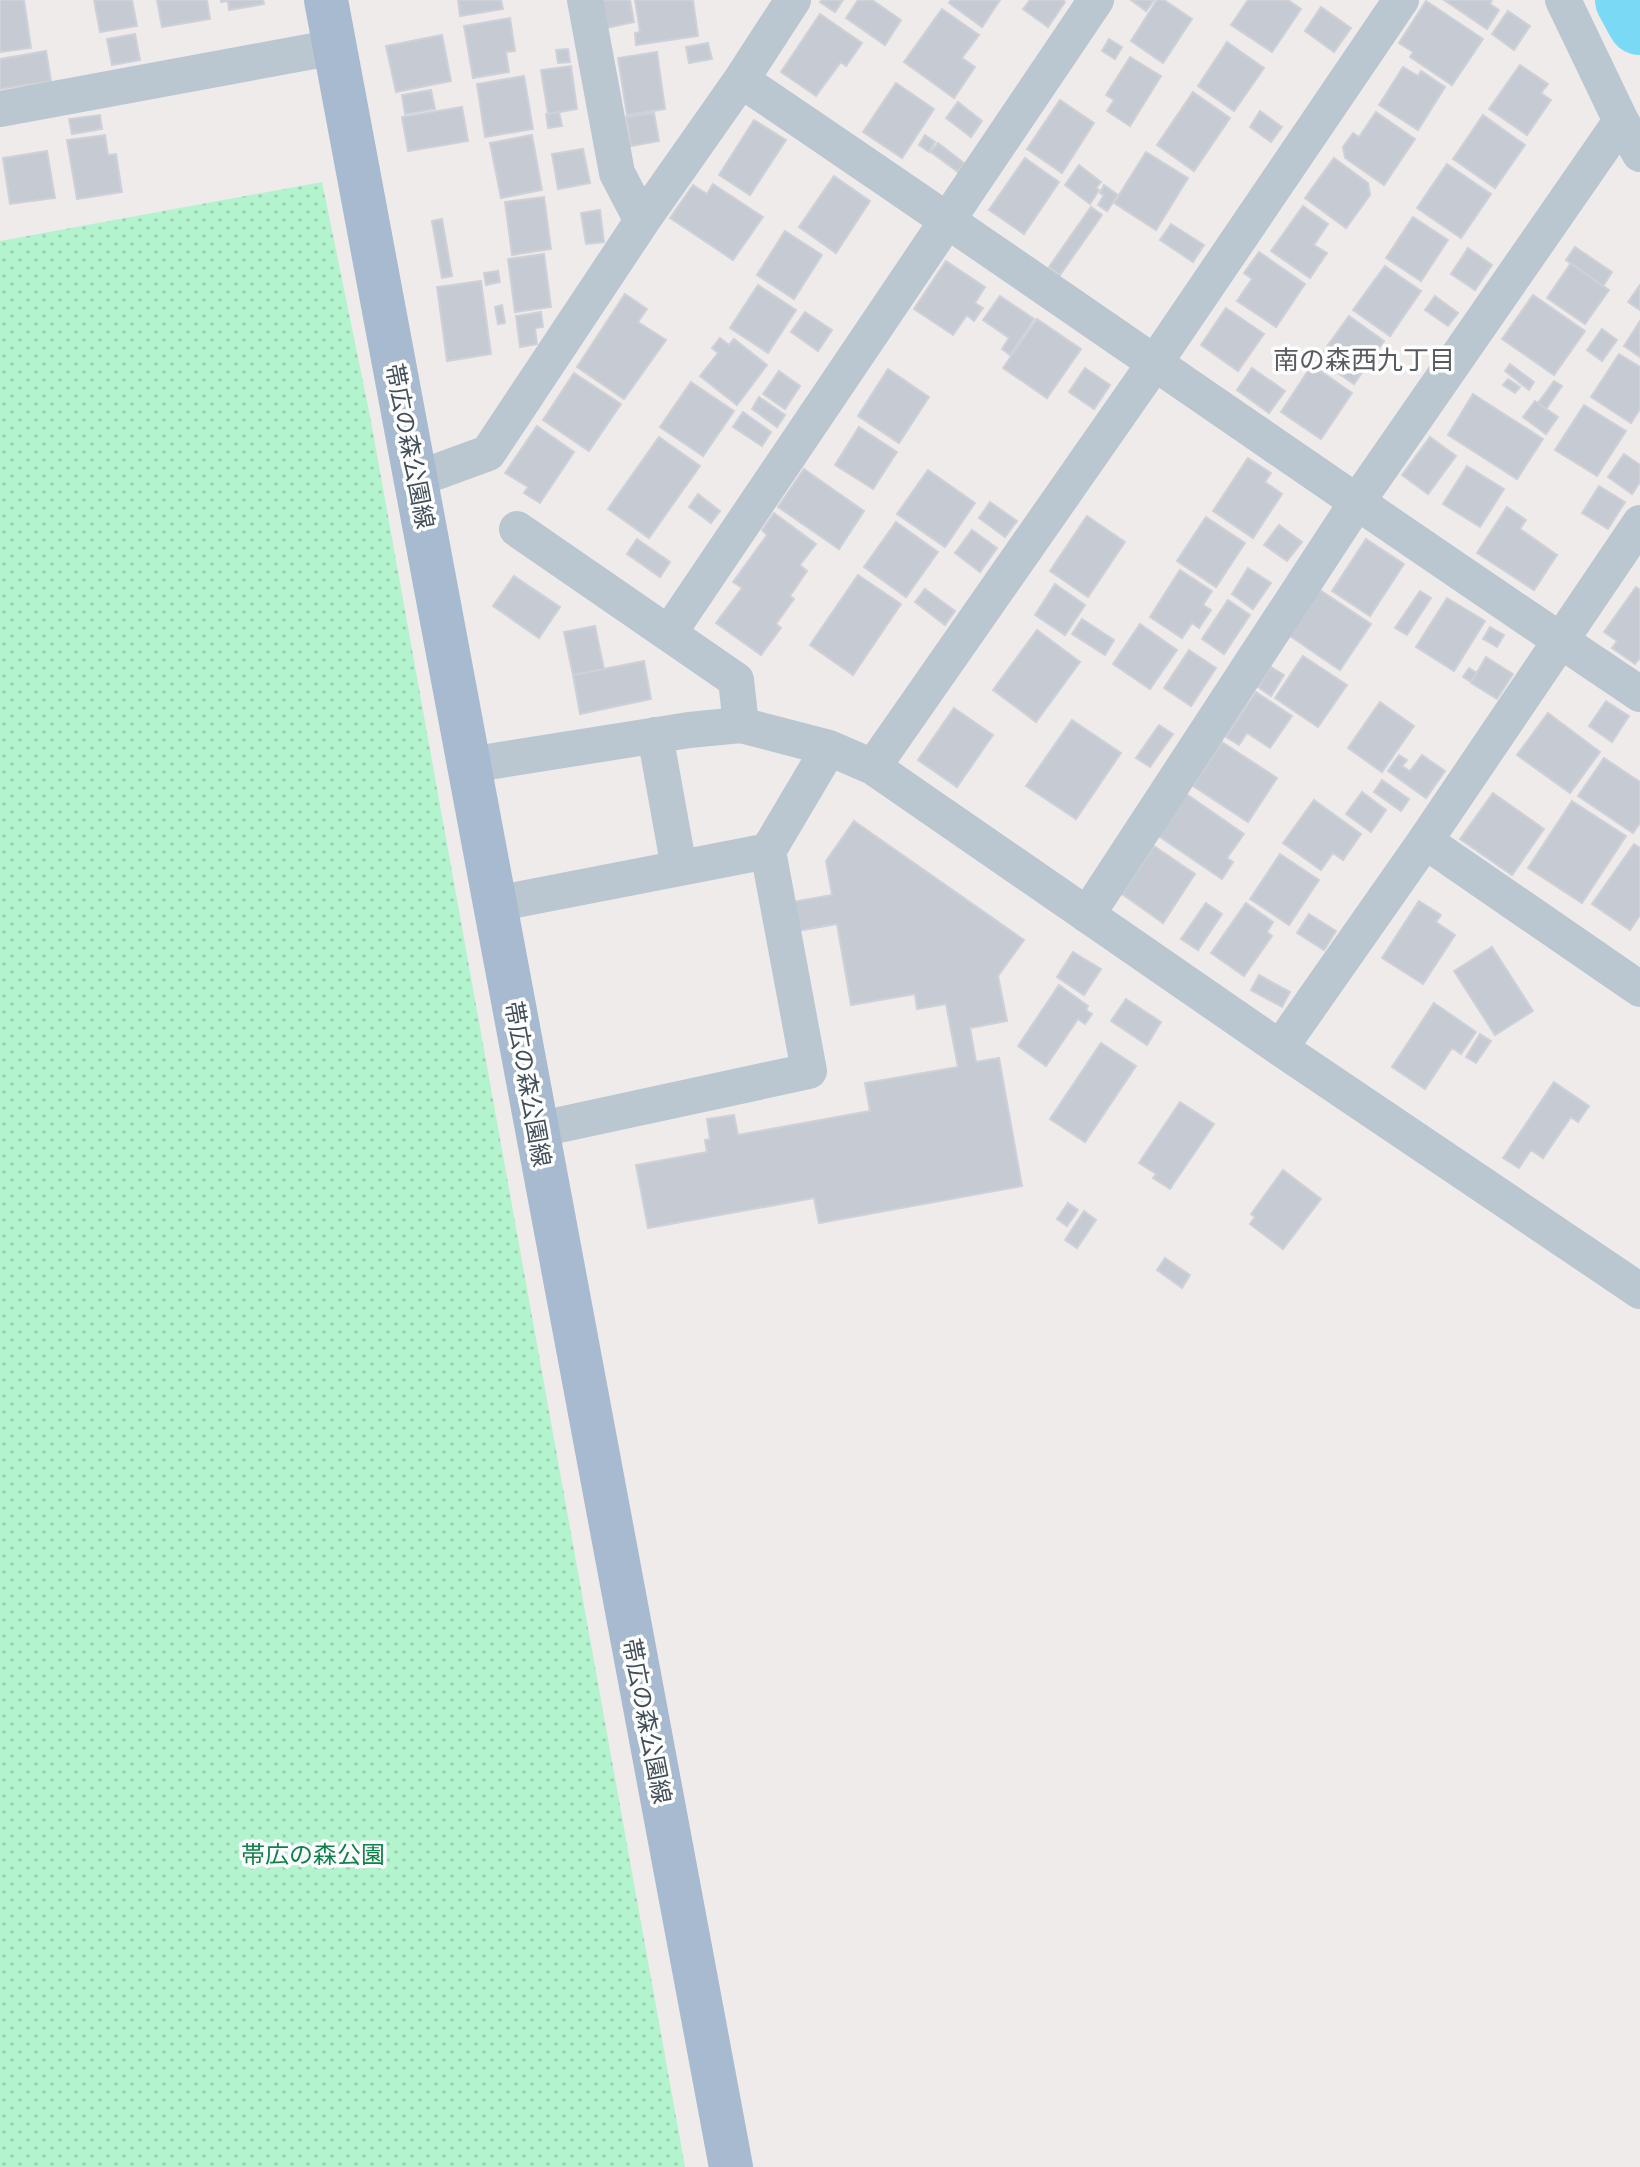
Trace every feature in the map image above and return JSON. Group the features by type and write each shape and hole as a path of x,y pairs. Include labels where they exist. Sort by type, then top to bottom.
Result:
{"main road":[{"name":"帯広の森公園線","path":"326,0 731,2167"}],"street":[{"path":"585,0 617,173 642,221"},
{"path":"417,479 488,453 793,0"},
{"path":"669,633 1096,0"},
{"path":"873,767 1154,364 1401,0"},
{"path":"1563,0 1640,154"},
{"path":"0,109 335,47"},
{"path":"741,80 1640,694"},
{"path":"1087,915 1357,502 1621,121"},
{"path":"1280,1048 1425,841 1640,523"},
{"path":"517,529 736,680 741,725"},
{"path":"469,765 655,735 741,725 829,748 873,767 1280,1048 1640,1291"},
{"path":"655,735 679,868"},
{"path":"536,1130 809,1071 768,851 829,748"},
{"path":"1425,841 1640,989"},
{"path":"495,904 768,851"}],"green space":[{"name":"帯広の森公園","path":"322,182 370,416 685,2167 0,2167 0,241"}],"building":[{"path":"0,0 24,0 31,48 0,52"},
{"path":"94,0 132,0 137,26 100,32"},
{"path":"157,0 207,0 210,19 162,27"},
{"path":"221,0 263,0 264,4 229,10 228,1"},
{"path":"458,0 501,0 503,9 460,16"},
{"path":"602,0 630,0 634,22 606,28"},
{"path":"635,0 693,0 698,36 636,45 635,33 640,32"},
{"path":"843,0 835,12 820,2"},
{"path":"858,0 872,0 901,20 885,45 846,18"},
{"path":"951,0 1000,0 982,27 949,3"},
{"path":"1030,0 1065,2 1048,27 1023,9"},
{"path":"1131,0 1154,0 1146,11"},
{"path":"1157,0 1164,0 1192,19 1163,63 1131,41"},
{"path":"1248,0 1288,0 1301,9 1272,52 1231,25"},
{"path":"1444,0 1492,0 1490,4 1499,10 1487,29"},
{"path":"1426,1 1483,39 1452,85 1410,57 1413,52 1399,43"},
{"path":"1321,7 1351,28 1334,52 1305,31"},
{"path":"942,9 979,35 962,58 975,67 954,98 904,62"},
{"path":"1508,11 1530,26 1514,50 1492,34"},
{"path":"820,14 862,43 846,66 841,62 816,96 781,72"},
{"path":"510,18 515,51 506,52 509,72 473,78 464,26"},
{"path":"135,34 140,60 112,65 107,39"},
{"path":"442,35 451,81 396,92 386,46"},
{"path":"1109,39 1122,47 1115,59 1102,51"},
{"path":"1227,42 1264,68 1234,111 1198,86"},
{"path":"708,43 712,59 689,63 686,47"},
{"path":"568,49 570,62 558,63 556,50"},
{"path":"46,51 51,81 0,89 0,59"},
{"path":"657,52 665,109 627,115 618,58"},
{"path":"1130,57 1161,76 1130,126 1107,111 1114,100 1106,95"},
{"path":"1520,65 1548,84 1541,93 1551,100 1527,135 1489,109"},
{"path":"571,66 577,109 548,114 541,70"},
{"path":"1403,67 1418,76 1421,71 1445,87 1418,130 1379,105"},
{"path":"524,76 533,129 485,137 477,84"},
{"path":"896,83 934,109 902,158 863,132"},
{"path":"431,90 435,109 405,114 402,95"},
{"path":"1193,92 1230,118 1194,171 1157,145"},
{"path":"1060,100 1094,123 1062,173 1027,149"},
{"path":"958,102 982,121 971,137 946,118"},
{"path":"462,107 468,141 408,151 402,117"},
{"path":"1260,111 1282,127 1271,142 1250,127"},
{"path":"559,112 562,126 548,128 546,114"},
{"path":"1376,112 1415,139 1384,185 1345,158 1343,147 1353,133 1359,137"},
{"path":"654,113 659,141 631,146 626,117"},
{"path":"100,115 102,129 72,134 69,119"},
{"path":"1483,115 1525,145 1495,188 1453,159"},
{"path":"754,120 786,140 750,195 719,175"},
{"path":"105,135 108,155 116,154 122,192 77,199 67,140"},
{"path":"532,135 542,190 501,198 490,143"},
{"path":"925,135 935,142 929,152 919,145"},
{"path":"938,143 964,163 958,172 931,152"},
{"path":"583,149 590,183 558,189 552,154"},
{"path":"47,151 55,198 10,204 3,158"},
{"path":"1146,152 1188,178 1156,230 1114,203"},
{"path":"1025,158 1059,182 1024,234 989,210"},
{"path":"1334,158 1368,183 1370,195 1346,228 1305,198"},
{"path":"1447,164 1491,194 1461,238 1417,208"},
{"path":"1079,165 1101,182 1090,204 1065,185"},
{"path":"834,176 870,201 836,253 799,227"},
{"path":"713,184 763,217 733,260 670,218 693,185 707,194"},
{"path":"1104,185 1118,195 1107,211 1098,205 1104,195 1100,193"},
{"path":"544,197 551,249 512,255 505,202"},
{"path":"1303,206 1328,224 1314,245 1327,253 1310,278 1271,251"},
{"path":"1091,207 1102,215 1060,275 1049,267"},
{"path":"600,210 604,242 586,244 581,213"},
{"path":"1413,217 1448,240 1421,281 1386,258"},
{"path":"442,219 452,276 442,278 432,221"},
{"path":"1171,224 1204,245 1193,262 1160,240"},
{"path":"785,231 822,255 794,299 757,275"},
{"path":"1575,247 1612,272 1603,286 1566,260"},
{"path":"1468,248 1492,265 1475,290 1451,274"},
{"path":"1259,252 1305,284 1276,327 1237,301 1252,279 1244,273"},
{"path":"544,254 551,307 515,312 508,259"},
{"path":"946,261 985,287 975,303 983,308 974,321 967,315 953,335 914,309"},
{"path":"1571,263 1609,290 1585,324 1547,298"},
{"path":"1385,266 1421,291 1390,336 1353,310"},
{"path":"498,271 500,282 486,285 484,273"},
{"path":"481,281 491,354 447,361 437,287"},
{"path":"758,285 796,310 768,353 730,328"},
{"path":"1640,285 1640,310 1628,302"},
{"path":"625,294 647,309 638,322 666,340 624,399 577,367"},
{"path":"1533,295 1585,331 1554,375 1502,339"},
{"path":"1000,296 1034,319 1010,355 1002,349 1009,338 983,320"},
{"path":"1435,296 1458,313 1448,326 1425,310"},
{"path":"502,305 505,323 498,324 495,307"},
{"path":"1226,308 1264,334 1238,371 1201,345"},
{"path":"541,312 543,327 535,328 537,344 520,347 516,316"},
{"path":"805,312 832,330 818,351 791,332"},
{"path":"1349,316 1384,341 1354,384 1318,359"},
{"path":"1037,319 1081,349 1047,398 1003,368"},
{"path":"1640,321 1640,357 1624,346"},
{"path":"1602,329 1617,340 1602,361 1587,350"},
{"path":"720,338 729,345 734,339 767,365 737,405 700,376 718,353 712,348"},
{"path":"1619,354 1640,367 1640,409 1631,423 1591,397"},
{"path":"1510,364 1534,382 1529,390 1505,371"},
{"path":"1312,365 1352,393 1321,439 1281,412"},
{"path":"1085,368 1110,385 1094,409 1069,392"},
{"path":"1252,368 1285,391 1269,413 1237,390"},
{"path":"888,369 929,397 899,443 858,416"},
{"path":"779,371 800,386 785,409 763,394"},
{"path":"574,373 621,404 589,451 543,420"},
{"path":"1508,379 1520,387 1515,393 1503,385"},
{"path":"1554,381 1562,386 1546,409 1538,403"},
{"path":"691,382 734,411 703,456 660,427"},
{"path":"1473,394 1543,439 1517,479 1448,435"},
{"path":"759,397 785,415 777,427 752,409"},
{"path":"1535,401 1558,417 1546,434 1523,417"},
{"path":"1584,405 1626,431 1597,476 1555,450"},
{"path":"743,412 771,432 762,446 733,427"},
{"path":"537,426 574,452 540,503 524,493 528,487 505,473"},
{"path":"859,427 897,452 873,489 835,465"},
{"path":"659,437 700,466 649,538 608,509"},
{"path":"1430,437 1456,456 1428,494 1402,475"},
{"path":"1624,454 1640,465 1640,482 1632,494 1608,477"},
{"path":"1248,458 1271,473 1265,482 1282,494 1253,538 1213,511"},
{"path":"1467,466 1504,489 1480,527 1443,504"},
{"path":"804,469 864,511 839,549 778,507"},
{"path":"928,470 975,503 945,547 897,514"},
{"path":"1599,486 1625,502 1608,529 1582,513"},
{"path":"698,494 720,511 711,523 689,507"},
{"path":"990,502 1017,521 1005,537 979,518"},
{"path":"1507,507 1526,520 1520,529 1557,555 1534,590 1477,553"},
{"path":"774,513 816,544 800,565 807,571 790,596 794,599 776,624 781,628 761,655 716,623 742,588 733,582 767,535 762,530"},
{"path":"1087,516 1125,542 1088,597 1050,571"},
{"path":"1206,517 1245,543 1216,587 1177,561"},
{"path":"896,522 938,552 906,597 864,567"},
{"path":"1279,525 1302,542 1287,561 1264,545"},
{"path":"972,530 997,548 980,572 955,553"},
{"path":"637,539 670,562 660,577 627,554"},
{"path":"1366,539 1404,564 1370,616 1332,591"},
{"path":"1248,568 1271,583 1253,609 1232,594"},
{"path":"1180,570 1212,591 1203,605 1211,610 1199,628 1192,623 1182,638 1150,617"},
{"path":"858,575 901,604 853,675 810,645"},
{"path":"514,576 560,607 539,638 493,606"},
{"path":"1055,584 1085,605 1065,635 1035,615"},
{"path":"1636,587 1640,590 1640,658 1635,664 1612,648 1617,641 1604,632"},
{"path":"925,589 955,611 945,625 915,602"},
{"path":"1320,590 1371,624 1340,670 1290,636"},
{"path":"1420,591 1431,598 1407,635 1395,628"},
{"path":"1447,598 1485,621 1454,671 1416,647"},
{"path":"1228,600 1250,615 1224,654 1202,639"},
{"path":"1082,619 1114,640 1105,655 1072,634"},
{"path":"1140,624 1177,650 1150,689 1113,664"},
{"path":"595,626 604,669 573,675 564,632"},
{"path":"1490,627 1504,635 1497,647 1483,639"},
{"path":"1037,630 1080,662 1036,722 993,690"},
{"path":"1189,650 1216,668 1191,706 1164,688"},
{"path":"1303,656 1347,685 1318,727 1275,698"},
{"path":"1486,657 1513,674 1497,699 1471,683"},
{"path":"644,661 651,699 580,714 573,675"},
{"path":"1271,667 1284,675 1271,696 1258,687"},
{"path":"1469,668 1477,673 1471,682 1463,677"},
{"path":"1256,692 1292,716 1270,748 1247,733 1239,745 1226,737"},
{"path":"1606,701 1629,716 1612,742 1589,726"},
{"path":"1380,702 1414,726 1382,772 1348,748"},
{"path":"954,708 993,735 957,787 918,760"},
{"path":"1548,713 1600,752 1570,793 1517,755"},
{"path":"1072,720 1121,753 1076,819 1026,786"},
{"path":"1159,725 1173,734 1150,767 1136,758"},
{"path":"1222,742 1277,778 1248,822 1193,786"},
{"path":"1399,755 1407,760 1402,766 1410,771 1422,755 1445,771 1426,798 1388,771"},
{"path":"1604,758 1640,782 1640,823 1633,833 1578,796"},
{"path":"1382,780 1409,799 1401,811 1374,792"},
{"path":"1362,792 1386,810 1371,832 1346,814"},
{"path":"1185,793 1244,834 1227,858 1233,862 1222,879 1157,835"},
{"path":"1493,793 1544,829 1512,875 1460,839"},
{"path":"1314,800 1361,834 1343,860 1333,853 1321,870 1283,843"},
{"path":"1572,801 1626,836 1582,903 1528,868"},
{"path":"854,821 1024,940 998,976 1007,1021 970,1028 976,1062 999,1058 1022,1186 819,1223 814,1198 648,1228 636,1165 707,1152 705,1140 710,1139 707,1119 734,1115 738,1135 870,1111 865,1083 958,1067 946,1004 917,1009 915,994 851,1005 837,924 797,931 792,902 832,895 826,861"},
{"path":"1634,844 1640,848 1640,915 1630,930 1592,904"},
{"path":"1154,846 1195,874 1163,923 1122,894"},
{"path":"1280,854 1319,880 1289,925 1250,899"},
{"path":"1419,901 1441,915 1436,922 1455,935 1423,984 1382,958"},
{"path":"1206,903 1222,914 1198,950 1181,939"},
{"path":"1246,903 1273,922 1267,932 1272,936 1244,976 1211,953"},
{"path":"1309,914 1336,931 1324,950 1297,933"},
{"path":"1492,947 1533,1011 1495,1035 1454,971"},
{"path":"1073,952 1101,969 1084,995 1057,977"},
{"path":"1259,975 1290,992 1282,1007 1251,990"},
{"path":"1059,985 1088,1006 1086,1010 1092,1014 1085,1024 1078,1019 1046,1066 1018,1046"},
{"path":"1126,999 1161,1022 1147,1045 1111,1021"},
{"path":"1434,1003 1476,1032 1461,1054 1452,1048 1425,1089 1392,1067"},
{"path":"1480,1034 1491,1041 1476,1063 1466,1057"},
{"path":"1101,1043 1136,1066 1085,1142 1050,1119"},
{"path":"1554,1082 1589,1106 1578,1122 1571,1117 1543,1158 1531,1150 1519,1168 1503,1158"},
{"path":"1180,1102 1214,1124 1170,1189 1153,1178 1156,1174 1139,1163"},
{"path":"1283,1170 1321,1199 1283,1249 1250,1224 1255,1217 1251,1214"},
{"path":"1068,1203 1078,1210 1067,1226 1057,1219"},
{"path":"1084,1211 1096,1220 1077,1248 1065,1240"},
{"path":"1165,1258 1190,1275 1182,1288 1157,1270"}],"waterway":[{"path":"1628,0 1640,22"}],"district":[{"name":"南の森西九丁目","path":"1364,359"}]}
